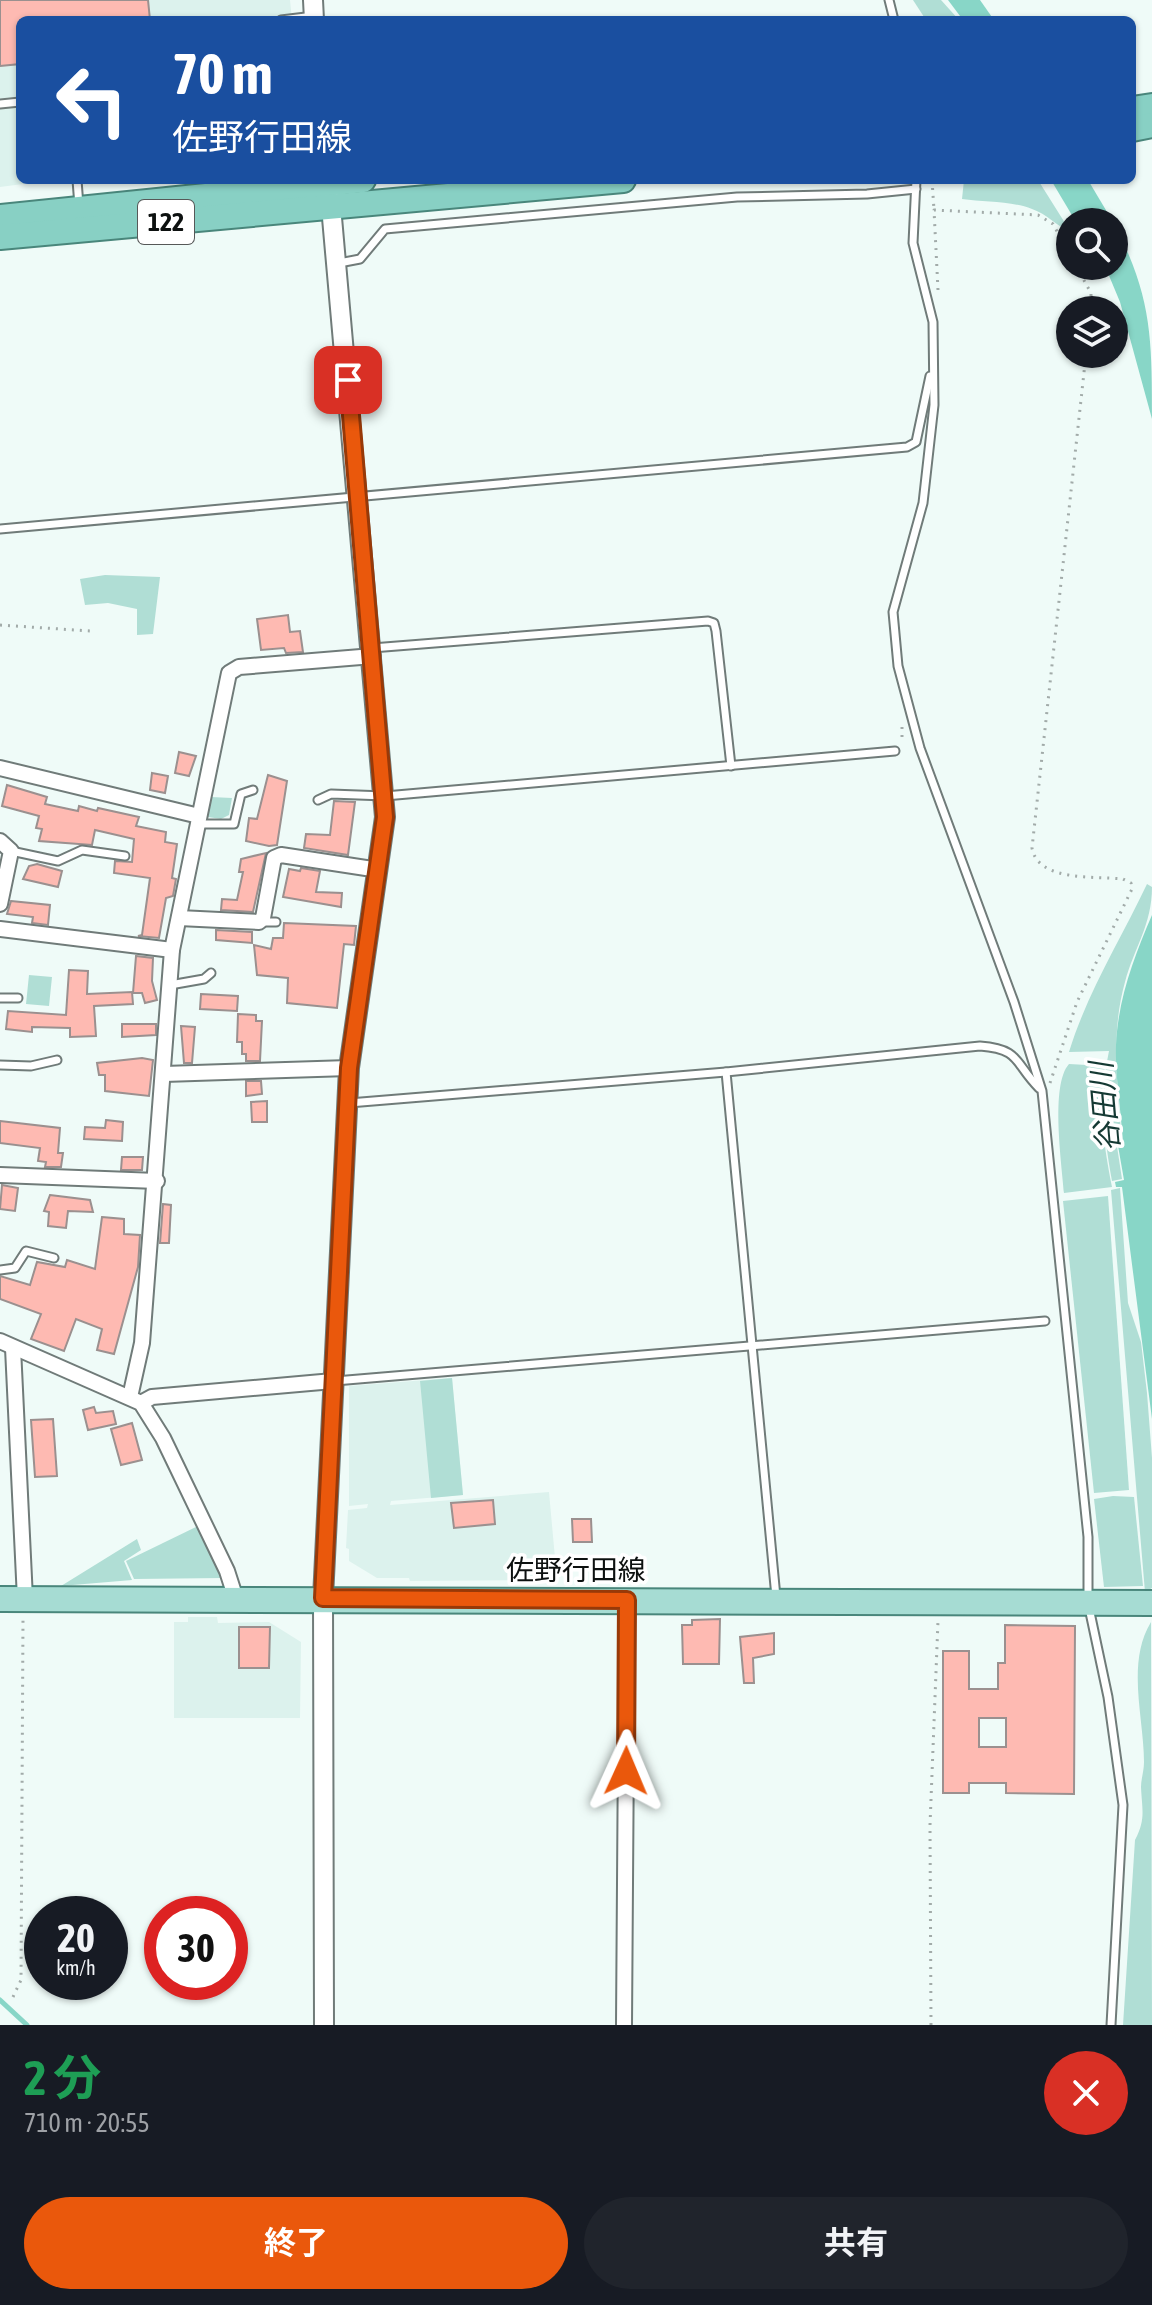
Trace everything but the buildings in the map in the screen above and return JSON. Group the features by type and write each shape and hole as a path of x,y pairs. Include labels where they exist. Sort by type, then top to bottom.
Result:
{"highway":[{"name":"122","path":"0,237 330,190 350,184"},
{"name":"122","path":"0,217 80,206 330,190 506,184"}],"main road":[{"name":"佐野行田線","path":"16,1599 777,1599 1152,1603"}],"street":[{"path":"324,2025 323,1598 333,1381 349,1068 379,870 385,796 330,190"},
{"path":"236,1599 227,1571 169,1452 136,1400 157,1181 172,950 229,673 239,667 372,652"},
{"path":"0,768 198,820"},
{"path":"0,904 5,846"},
{"path":"179,918 259,922 263,918 274,858 281,855 379,870"},
{"path":"0,929 172,950"},
{"path":"164,1074 349,1068"},
{"path":"0,1175 157,1181"},
{"path":"16,1599 6,1345 136,1400 333,1381"},
{"path":"624,2025 627,1600"}],"lane":[{"path":"77,184 80,206"},
{"path":"337,264 360,259 385,229 737,197 867,194 916,184 913,243 933,322 931,454 923,503 893,612 893,631 905,697 920,748 1014,1002 1042,1091 1093,1603 1123,1805 1111,2025"},
{"path":"0,529 907,447 916,442 933,366"},
{"path":"372,652 708,621 714,623 716,631 731,766"},
{"path":"318,800 331,794 385,796 895,751"},
{"path":"198,820 234,824 241,794 253,790"},
{"path":"5,846 58,861 82,850 125,856"},
{"path":"259,922 276,922"},
{"path":"170,985 204,979 211,973"},
{"path":"0,998 18,998"},
{"path":"347,1103 726,1072 980,1046 1002,1047 1019,1058 1042,1091"},
{"path":"0,1065 31,1066 57,1060"},
{"path":"726,1072 777,1599"},
{"path":"0,1270 15,1268 26,1251 54,1258"},
{"path":"333,1381 1045,1321"}],"path":[{"path":"932,184 938,293"},
{"path":"934,210 1038,215 1056,229"},
{"path":"1042,1091 1056,1074 1077,1002 1132,895 1131,883 1123,879 1043,868 1032,848 1084,368"},
{"path":"0,625 90,631"},
{"path":"13,1997 21,1980 16,1599"},
{"path":"931,2025 930,1825 939,1602"}],"shaded area":[{"path":"0,0 290,0 292,16 16,16 16,184 23,184 0,187"},
{"path":"913,0 941,0 955,16 923,16"},
{"path":"948,0 980,0 991,16 960,16"},
{"path":"964,184 1041,184 1056,209 1056,223 1037,211 1006,203 962,199"},
{"path":"1053,184 1090,184 1105,208 1068,208"},
{"path":"1128,253 1147,318 1152,419 1128,331 1128,296 1118,296 1111,280 1128,280"},
{"path":"105,575 160,577 153,634 137,635 137,609 108,603 85,605 80,579"},
{"path":"211,797 232,798 229,815 221,819 208,817"},
{"path":"1147,884 1152,887 1149,913 1125,982 1118,1019 1116,1057 1121,1132 1116,1140 1122,1179 1112,1181 1104,1116 1104,1084 1109,1051 1069,1052 1095,987"},
{"path":"1152,915 1152,1419 1122,1187 1116,1187 1115,1182 1124,1180 1117,1140 1122,1131 1116,1066 1117,1028 1128,978"},
{"path":"29,975 52,977 49,1006 26,1004"},
{"path":"1069,1064 1105,1066 1103,1126 1112,1187 1064,1193 1059,1106 1063,1074"},
{"path":"1120,1188 1128,1303 1141,1342 1152,1458 1152,1588 1145,1592 1111,1190"},
{"path":"1108,1196 1129,1490 1094,1493 1063,1201"},
{"path":"452,1378 463,1495 391,1501 390,1505 549,1492 557,1580 410,1581 409,1578 377,1578 349,1561 349,1549 346,1548 348,1510 367,1508 368,1504 349,1506 349,1386"},
{"path":"452,1378 463,1495 431,1498 420,1381"},
{"path":"1134,1497 1143,1586 1104,1587 1094,1499"},
{"path":"198,1526 223,1578 134,1579 126,1561"},
{"path":"137,1539 141,1550 124,1561 132,1580 61,1586"},
{"path":"188,1617 217,1617 218,1623 269,1622 301,1642 300,1718 174,1718 174,1622 188,1622"},
{"path":"1151,1622 1152,2025 1123,2025 1135,1840 1142,1814 1144,1762 1138,1691 1139,1655"}],"waterway":[{"path":"0,2000 27,2025"}],"route":[{"path":"348,380 384,776 385,817 349,1068 323,1598 627,1600 626,1771"}],"water label":[{"name":"谷田川","path":"1104,1107"}]}
